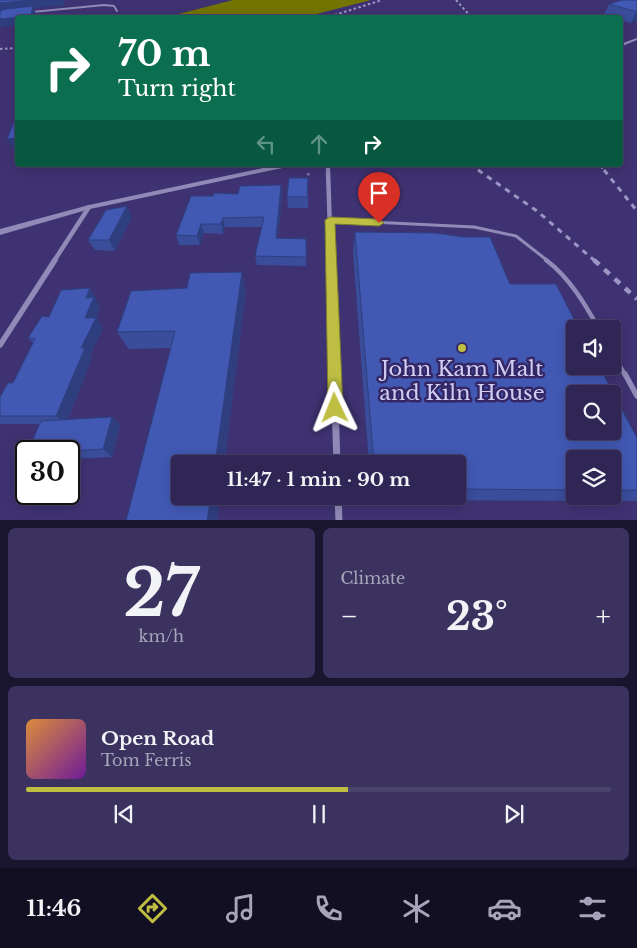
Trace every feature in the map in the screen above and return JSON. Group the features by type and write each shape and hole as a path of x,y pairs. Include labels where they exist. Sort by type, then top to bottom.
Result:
{"street":[{"path":"623,45 637,39"},
{"path":"0,232 89,207 278,167"},
{"path":"328,167 337,455"},
{"path":"0,346 89,207"},
{"path":"338,505 338,520"}],"lane":[{"path":"29,12 104,5 114,6 117,11"},
{"path":"330,220 474,227 516,236 554,266 585,304 594,320"},
{"path":"621,368 637,396"}],"path":[{"path":"307,176 310,173"}],"shaded area":[{"path":"233,0 371,0 313,15 175,15"}],"building":[{"path":"0,0 34,0 0,3"},
{"path":"622,0 637,0 637,12 609,4"},
{"path":"33,6 31,15 15,15 15,18 0,19 0,11"},
{"path":"15,119 15,138 7,139"},
{"path":"289,178 308,178 307,197 287,197"},
{"path":"281,185 276,238 306,239 306,257 255,256 264,217 223,218 221,224 201,224 197,236 176,235 191,196 213,196 214,193 238,194 240,186"},
{"path":"127,206 109,240 88,240 106,210"},
{"name":"John Kam Malt and Kiln House","path":"355,232 435,233 464,237 490,237 510,284 556,284 574,320 566,320 566,375 604,375 609,385 566,385 566,440 621,440 621,408 637,438 637,490 621,490 621,450 566,450 566,490 466,489 466,455 373,455"},
{"path":"242,272 216,455 171,455 171,505 210,505 207,520 126,520 175,331 117,332 131,291 187,288 190,273"},
{"path":"90,288 86,298 94,297 85,318 96,318 81,348 85,348 56,416 0,416 0,397 8,383 13,383 35,339 28,338 42,316 49,317 61,290"},
{"path":"112,417 103,449 80,450 80,440 33,440 41,421"}],"railway":[{"path":"334,15 382,0"},
{"path":"456,0 469,15"},
{"path":"0,49 15,48"},
{"path":"474,167 480,171"},
{"path":"602,167 605,171"},
{"path":"478,170 537,211 595,261"},
{"path":"604,170 637,211"},
{"path":"594,260 637,299"}],"place":[{"name":"John Kam Malt and Kiln House","path":"462,348"}],"route":[{"path":"335,408 330,220 379,223"}]}
